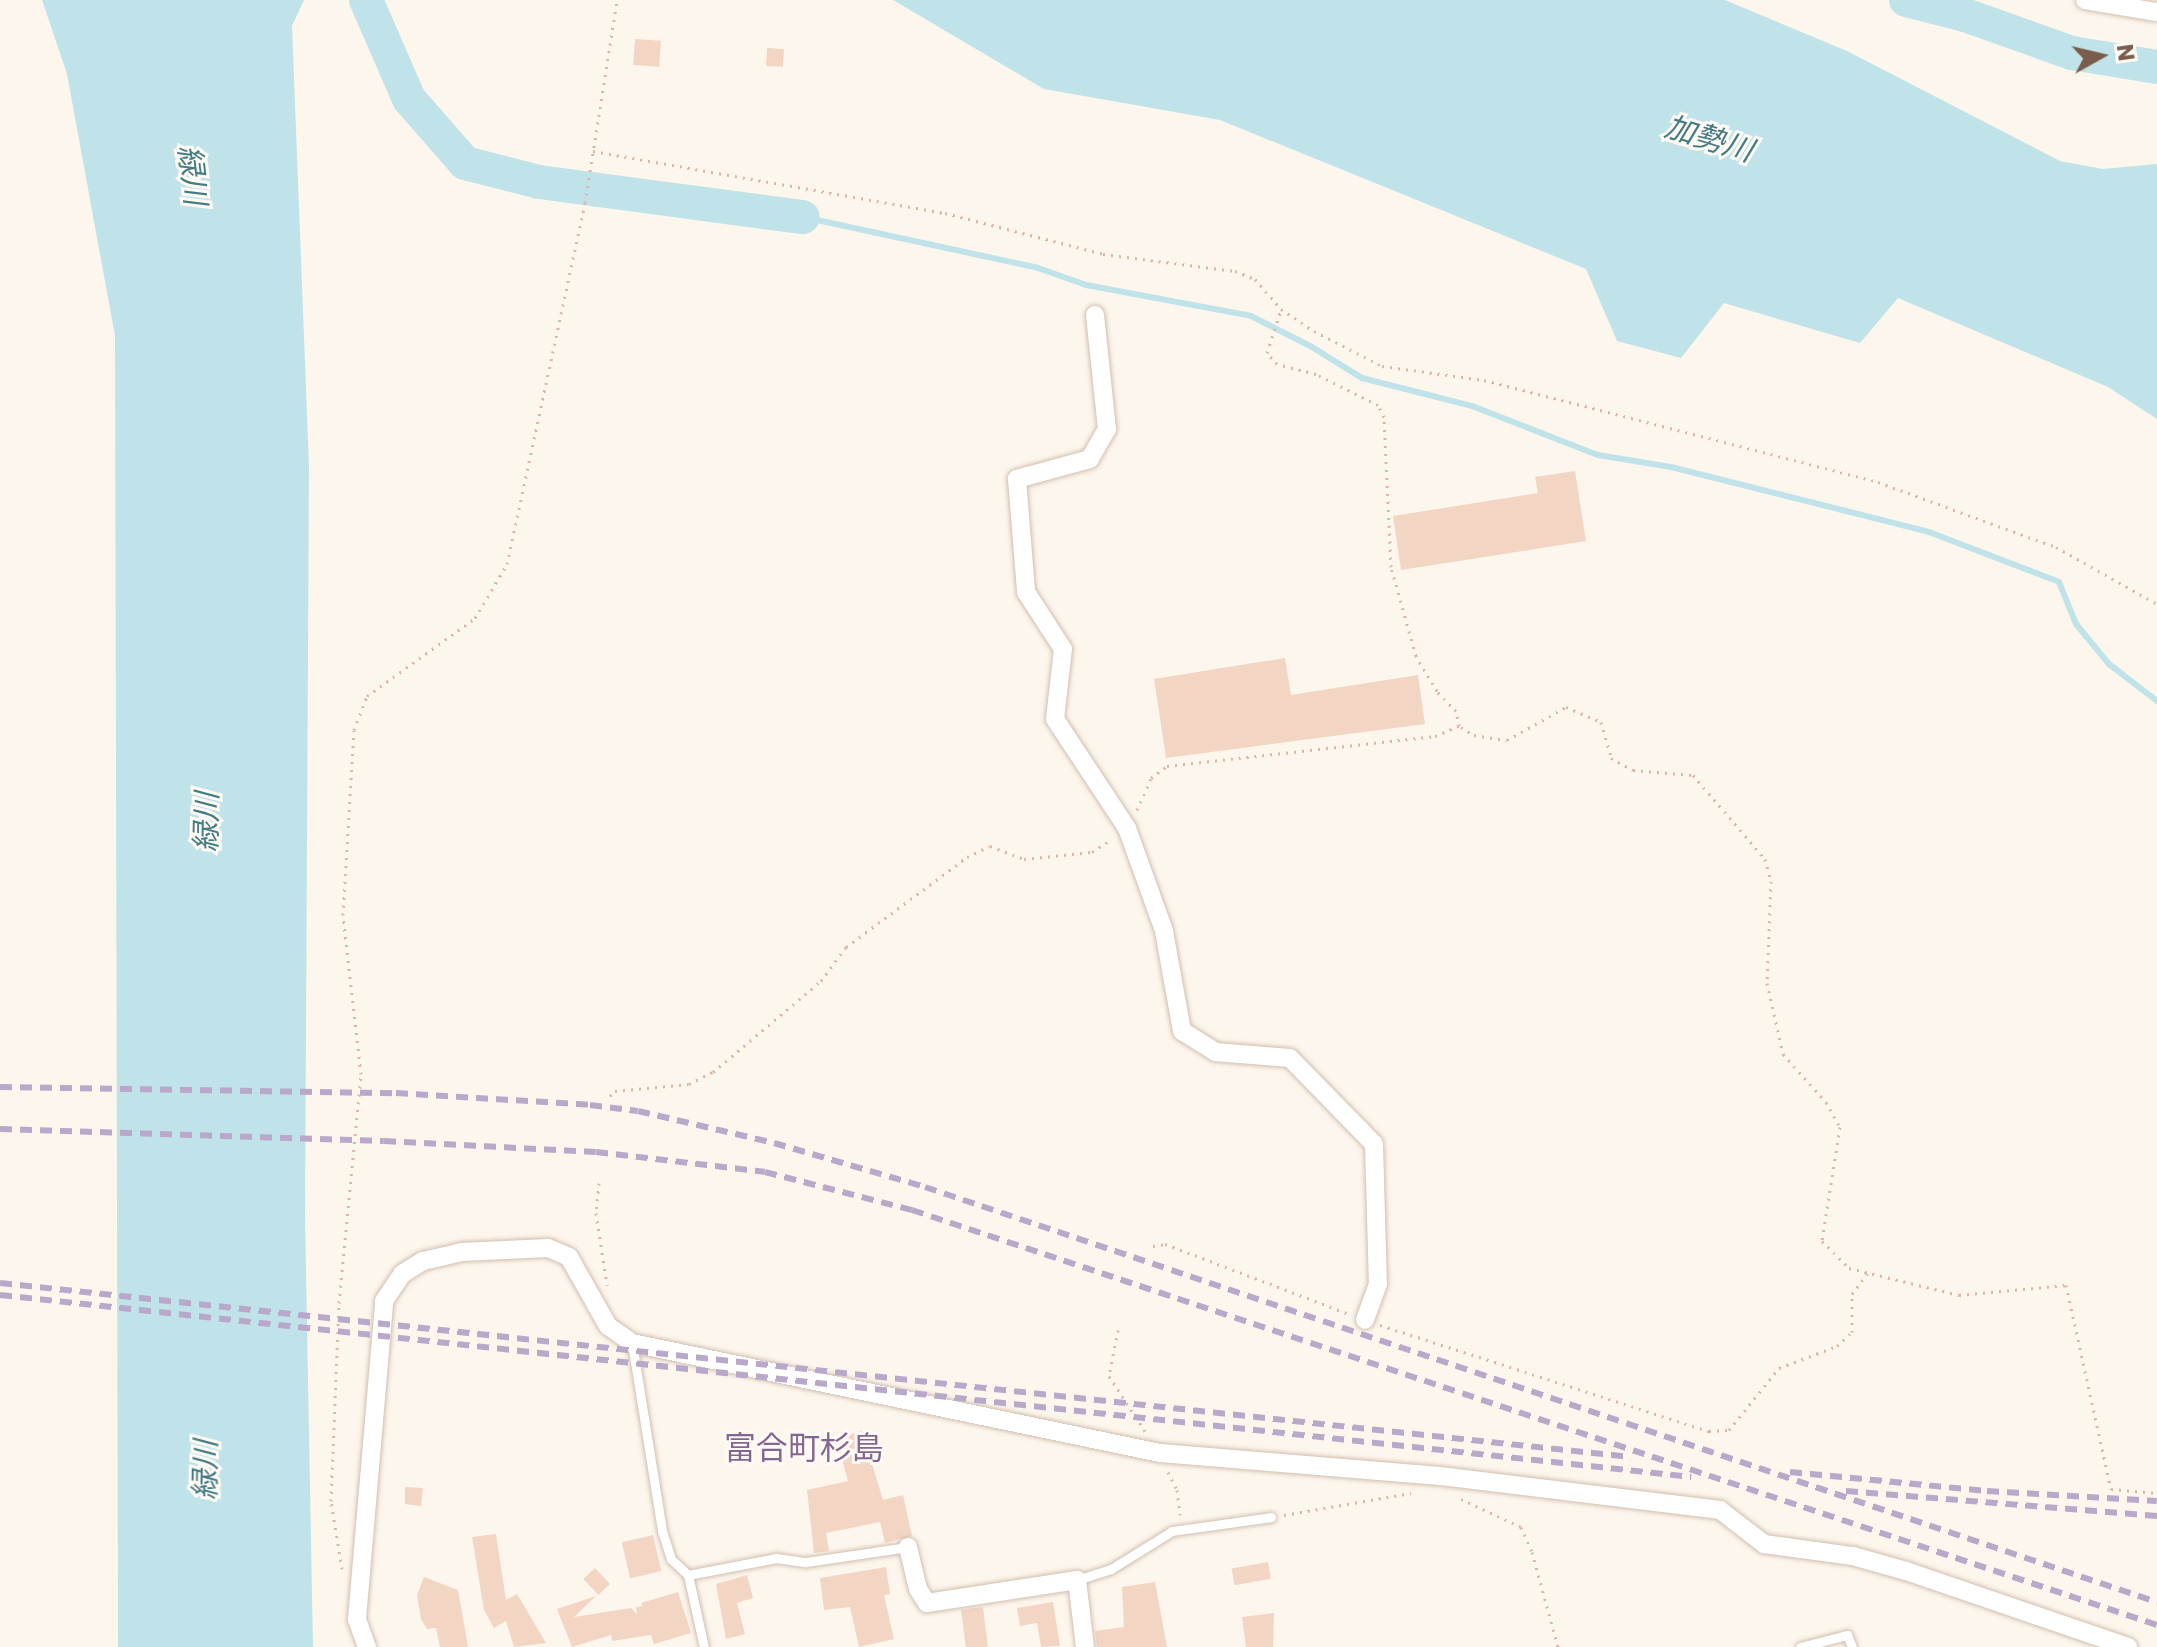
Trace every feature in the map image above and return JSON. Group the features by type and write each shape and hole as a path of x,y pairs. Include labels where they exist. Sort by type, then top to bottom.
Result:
{"street":[{"path":"2085,0 2157,12"},
{"path":"1095,315 1107,429 1090,459 1017,479 1026,592 1063,649 1055,719 1127,828 1164,931 1182,1031 1215,1052 1290,1058 1374,1144 1378,1284 1365,1320"},
{"path":"367,1647 357,1619 384,1301 402,1274 423,1261 461,1252 548,1248 569,1257 608,1326 632,1343 1160,1453 1440,1476 1720,1510 1764,1544 1853,1556 1906,1571 2128,1647"},
{"path":"908,1547 918,1589 927,1603 1077,1580 1085,1647"}],"lane":[{"path":"632,1343 662,1531 671,1559 688,1575 704,1647"},
{"path":"1077,1580 1111,1569 1172,1531 1271,1517"},
{"path":"688,1575 776,1558 806,1562 908,1547"},
{"path":"1800,1647 1847,1635 1852,1647"}],"path":[{"path":"345,1580 337,1554 331,1501 339,1303 361,1074 343,915 354,730 367,696 475,618 507,564 585,203 617,0"},
{"path":"593,151 945,213 1103,254 1235,271 1255,279 1281,309 1314,331 1382,366 1484,380 1878,482 2056,547 2157,604"},
{"path":"1281,309 1267,353 1277,364 1316,374 1378,405 1384,417 1391,567 1416,656 1437,691 1456,711 1459,726 1474,735 1507,740 1566,707 1585,713 1601,722 1611,758 1633,770 1693,775 1765,859 1771,881 1767,912 1767,983 1783,1054 1826,1102 1840,1127 1822,1241 1849,1268 1959,1295 2066,1285 2111,1489 2157,1493"},
{"path":"610,1096 615,1091 689,1084 713,1072 821,981 846,947 967,857 990,846 1024,859 1092,852 1127,828 1151,778 1167,766 1435,736 1459,726"},
{"path":"599,1183 596,1213 608,1289"},
{"path":"1153,1246 1165,1244 1365,1320 1709,1431 1729,1430 1779,1368 1837,1346 1852,1332 1852,1294 1868,1273"},
{"path":"1271,1517 1426,1490"},
{"path":"1450,1493 1521,1527 1532,1552 1558,1647"}],"water":[{"name":"緑川","path":"42,0 304,0 292,26 309,467 305,1217 313,1647 118,1647 115,336 67,74"},
{"name":"加勢川","path":"893,0 1725,0 1847,51 2060,161 2103,169 2157,164 2157,419 2108,387 1898,298 1860,343 1724,303 1681,358 1617,341 1586,269 1220,120 1044,89"}],"building":[{"path":"635,39 661,41 659,67 633,65"},
{"path":"767,48 784,49 783,67 766,66"},
{"path":"1575,471 1586,541 1401,570 1393,516 1538,493 1535,477"},
{"path":"1285,658 1291,695 1418,675 1425,724 1166,758 1154,679"},
{"path":"862,1431 883,1500 903,1495 912,1536 885,1543 880,1522 826,1533 829,1551 814,1553 807,1490 848,1481 836,1438"},
{"path":"405,1487 423,1488 421,1506 405,1504"},
{"path":"496,1534 506,1600 517,1594 546,1643 514,1647 506,1621 494,1628 484,1610 472,1537"},
{"path":"653,1535 661,1571 630,1578 622,1542"},
{"path":"1268,1562 1271,1579 1235,1585 1232,1568"},
{"path":"886,1567 890,1594 884,1595 894,1639 859,1647 850,1607 824,1610 820,1578"},
{"path":"595,1568 610,1584 598,1595 583,1579"},
{"path":"747,1575 753,1598 737,1603 745,1634 726,1639 716,1584"},
{"path":"424,1577 458,1590 468,1647 440,1647 436,1628 427,1629 421,1619 417,1595"},
{"path":"1155,1582 1167,1647 1097,1647 1095,1631 1124,1627 1122,1587"},
{"path":"678,1592 691,1633 654,1644 651,1635 612,1641 611,1635 572,1647 557,1609 596,1596 574,1617 631,1608 637,1614 636,1607 642,1606 641,1603"},
{"path":"1053,1602 1060,1646 1041,1647 1037,1623 1020,1626 1017,1608"},
{"path":"983,1607 988,1647 966,1647 961,1610"},
{"path":"1274,1613 1273,1647 1246,1647 1242,1617"}],"waterway":[{"path":"366,0 409,99 465,163 539,182 803,217"},
{"path":"1906,0 1965,15 2072,53 2157,67"},
{"path":"803,217 1038,268 1086,285 1251,316 1312,347 1362,378 1472,406 1598,455 1671,467 1929,532 2059,582 2076,624 2109,664 2157,701"}],"railway":[{"path":"0,1087 396,1093 590,1105 638,1111 774,1143 925,1187 2157,1602"},
{"path":"0,1129 384,1141 596,1152 765,1172 912,1210 2157,1625"},
{"path":"0,1283 1631,1457"},
{"path":"0,1295 1691,1477"},
{"path":"1790,1472 1987,1491 2157,1501"},
{"path":"1846,1491 2157,1516"}],"district":[{"name":"富合町杉島","path":"804,1448"}]}
